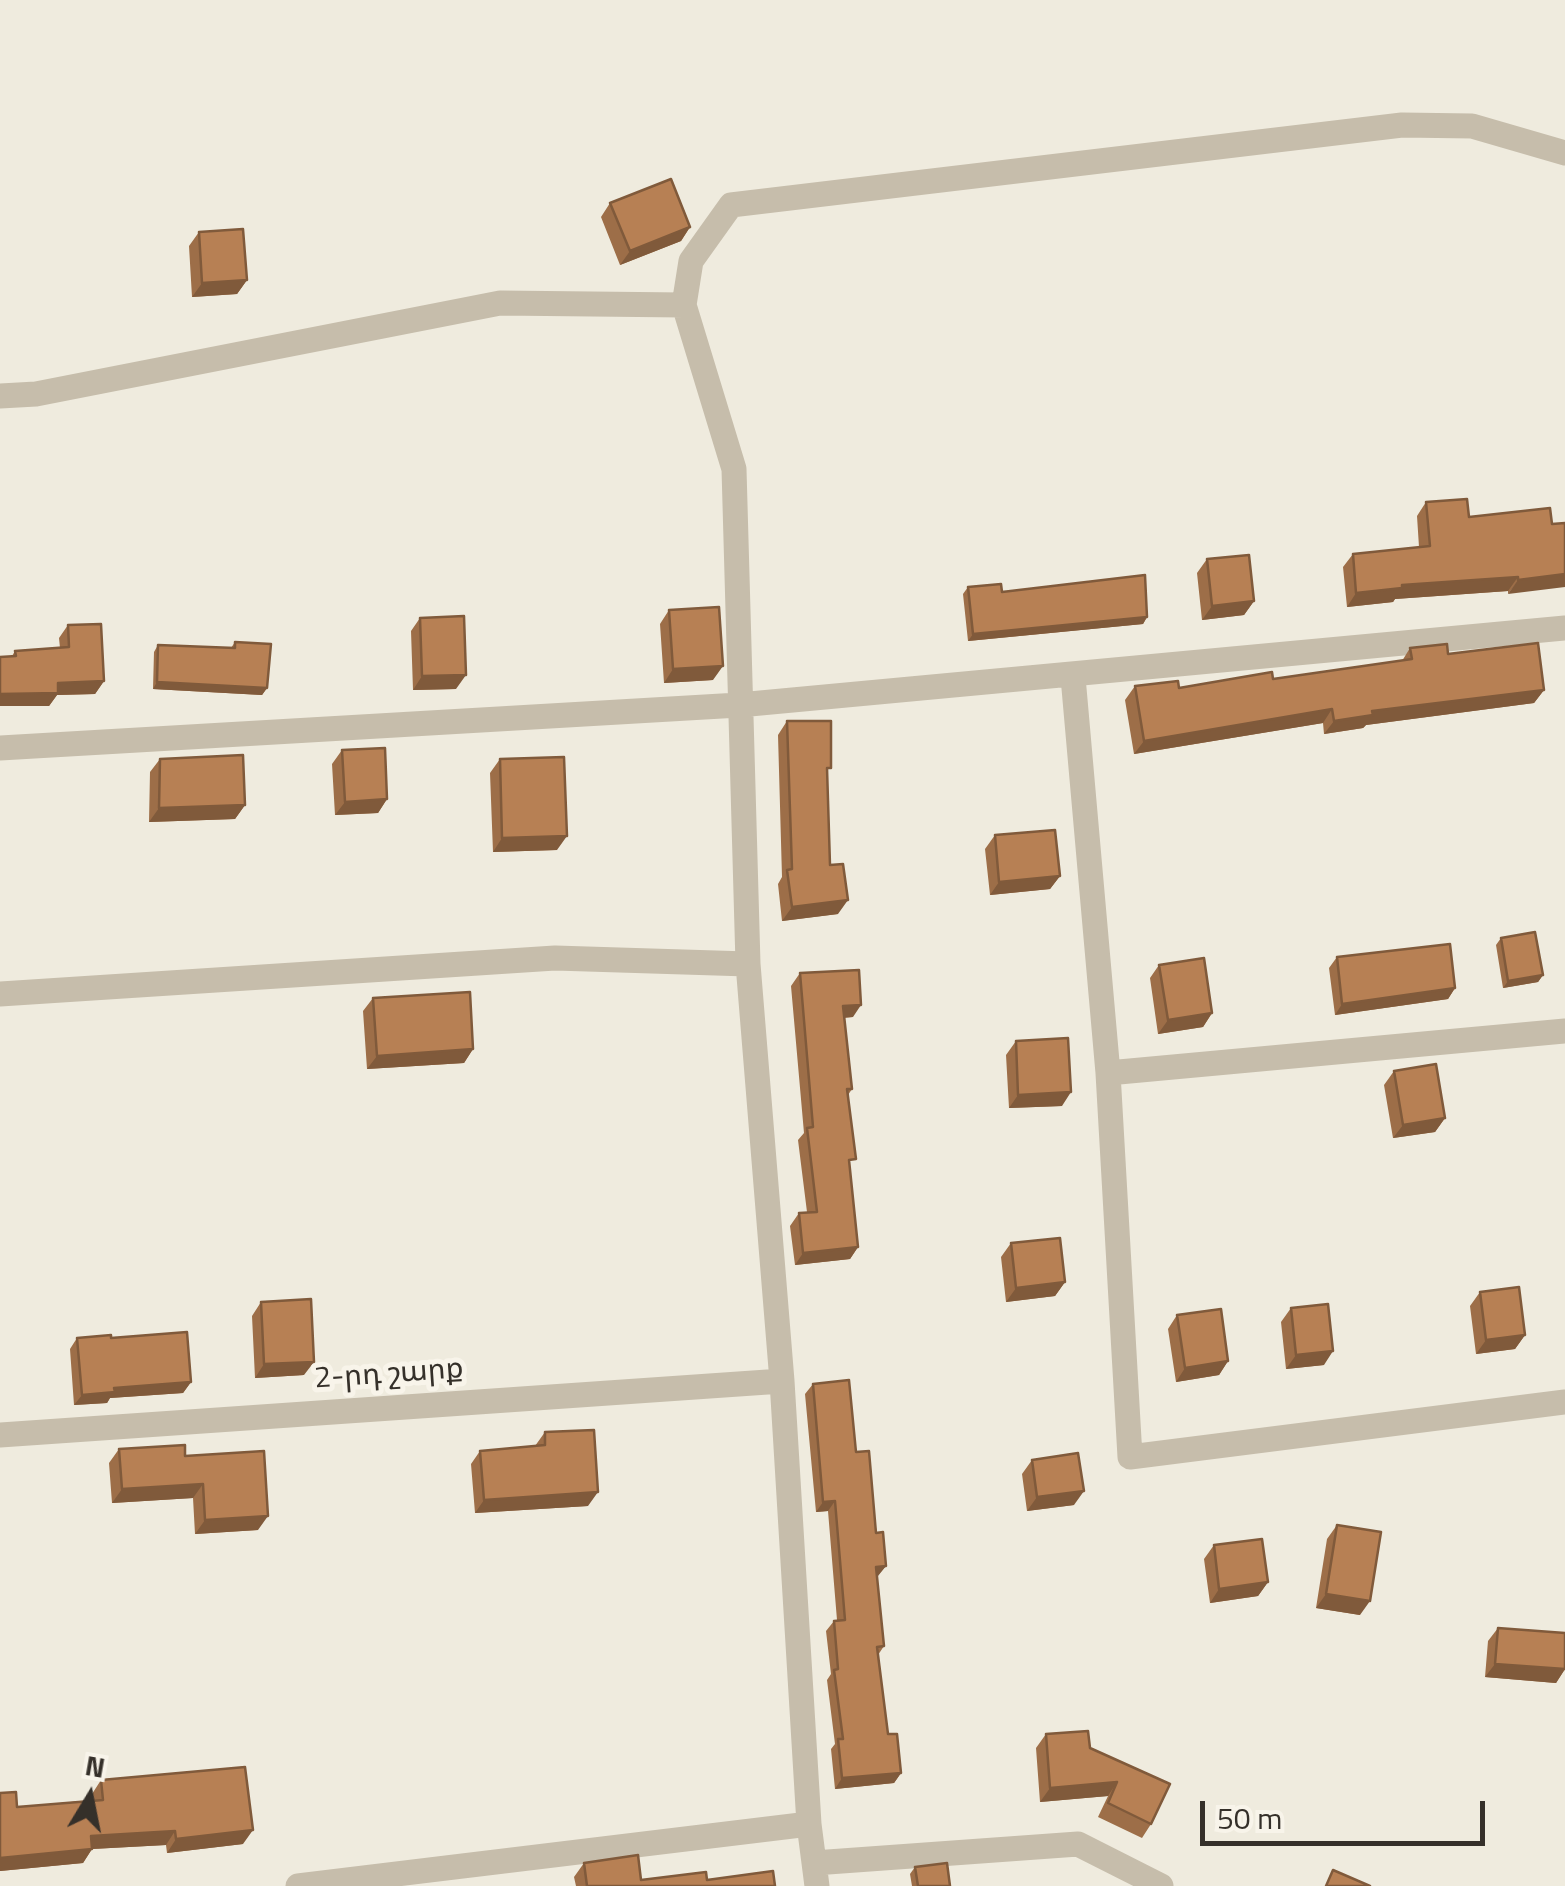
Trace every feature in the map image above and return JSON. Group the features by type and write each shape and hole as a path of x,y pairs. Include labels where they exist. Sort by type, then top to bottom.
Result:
{"street":[{"path":"1161,1886 1078,1844 816,1874 809,1824 782,1381 748,964 734,469 684,304 691,261 731,205 1402,126 1472,126 1565,152"},
{"path":"0,396 36,394 500,303 684,304"},
{"path":"0,748 739,705 1565,628"},
{"path":"1072,676 1108,1072 1130,1457 1565,1402"},
{"path":"0,994 555,958 748,964"},
{"path":"1108,1072 1565,1030"},
{"name":"2-րդ շարք","path":"0,1434 782,1381"},
{"path":"298,1886 809,1824"}],"building":[{"path":"671,179 690,227 630,251 610,203"},
{"path":"243,229 247,280 202,283 199,232"},
{"path":"1467,499 1469,517 1550,508 1552,524 1565,523 1565,574 1402,585 1356,593 1353,554 1430,546 1426,502"},
{"path":"1249,555 1254,601 1212,606 1207,559"},
{"path":"1145,575 1147,617 973,634 968,587 1001,584 1002,592"},
{"path":"719,607 723,666 673,669 669,610"},
{"path":"464,616 466,675 422,676 420,618"},
{"path":"101,624 104,681 58,683 58,693 0,694 0,657 16,656 15,651 69,647 68,625"},
{"path":"235,642 271,644 267,688 157,682 158,645 235,648"},
{"path":"1538,643 1544,690 1372,711 1373,715 1334,721 1332,709 1144,741 1135,686 1178,681 1179,688 1272,672 1273,679 1412,659 1410,648 1447,644 1448,654"},
{"path":"787,721 831,721 831,768 827,768 830,865 843,864 848,900 792,907 787,870 792,869"},
{"path":"385,748 387,799 345,802 342,750"},
{"path":"243,755 245,805 159,808 160,759"},
{"path":"564,757 567,836 502,838 500,759"},
{"path":"1055,830 1060,876 999,882 995,835"},
{"path":"1535,932 1543,975 1508,981 1501,938"},
{"path":"1450,944 1455,988 1342,1004 1337,957"},
{"path":"1204,958 1212,1013 1168,1020 1159,965"},
{"path":"859,970 861,1005 843,1006 852,1089 847,1089 856,1159 849,1160 858,1247 803,1253 799,1213 817,1212 807,1128 813,1127 800,973"},
{"path":"470,992 473,1049 377,1056 373,998"},
{"path":"1068,1038 1071,1092 1018,1095 1016,1041"},
{"path":"1436,1064 1445,1118 1403,1125 1394,1071"},
{"path":"1060,1238 1065,1282 1016,1288 1011,1243"},
{"path":"1519,1287 1525,1335 1486,1340 1480,1292"},
{"path":"311,1299 314,1362 264,1364 261,1302"},
{"path":"1328,1304 1333,1351 1296,1355 1291,1308"},
{"path":"1221,1309 1228,1361 1185,1368 1177,1315"},
{"path":"187,1332 191,1382 114,1388 115,1392 82,1395 77,1338"},
{"path":"849,1380 856,1452 869,1451 876,1533 883,1532 886,1566 876,1567 884,1646 877,1647 888,1734 897,1734 901,1773 842,1778 834,1621 845,1620 835,1501 823,1502 813,1384"},
{"path":"594,1430 598,1492 484,1500 480,1451 545,1445 545,1432"},
{"path":"185,1445 185,1456 264,1451 268,1516 205,1520 203,1484 122,1489 119,1449"},
{"path":"1078,1453 1084,1491 1037,1497 1032,1460"},
{"path":"1337,1525 1381,1532 1370,1601 1326,1594"},
{"path":"1262,1539 1268,1582 1219,1589 1214,1545"},
{"path":"1498,1628 1565,1633 1565,1669 1495,1664"},
{"path":"1088,1731 1090,1748 1170,1784 1151,1824 1108,1803 1117,1782 1050,1788 1046,1734"},
{"path":"245,1767 253,1830 176,1839 175,1831 91,1836 92,1849 0,1858 0,1793 16,1792 17,1807 103,1800 101,1780"},
{"path":"638,1855 641,1880 706,1872 707,1880 773,1871 775,1886 587,1886 584,1863"},
{"path":"947,1863 950,1886 918,1886 915,1867"},
{"path":"1333,1870 1370,1886 1326,1886"}]}
